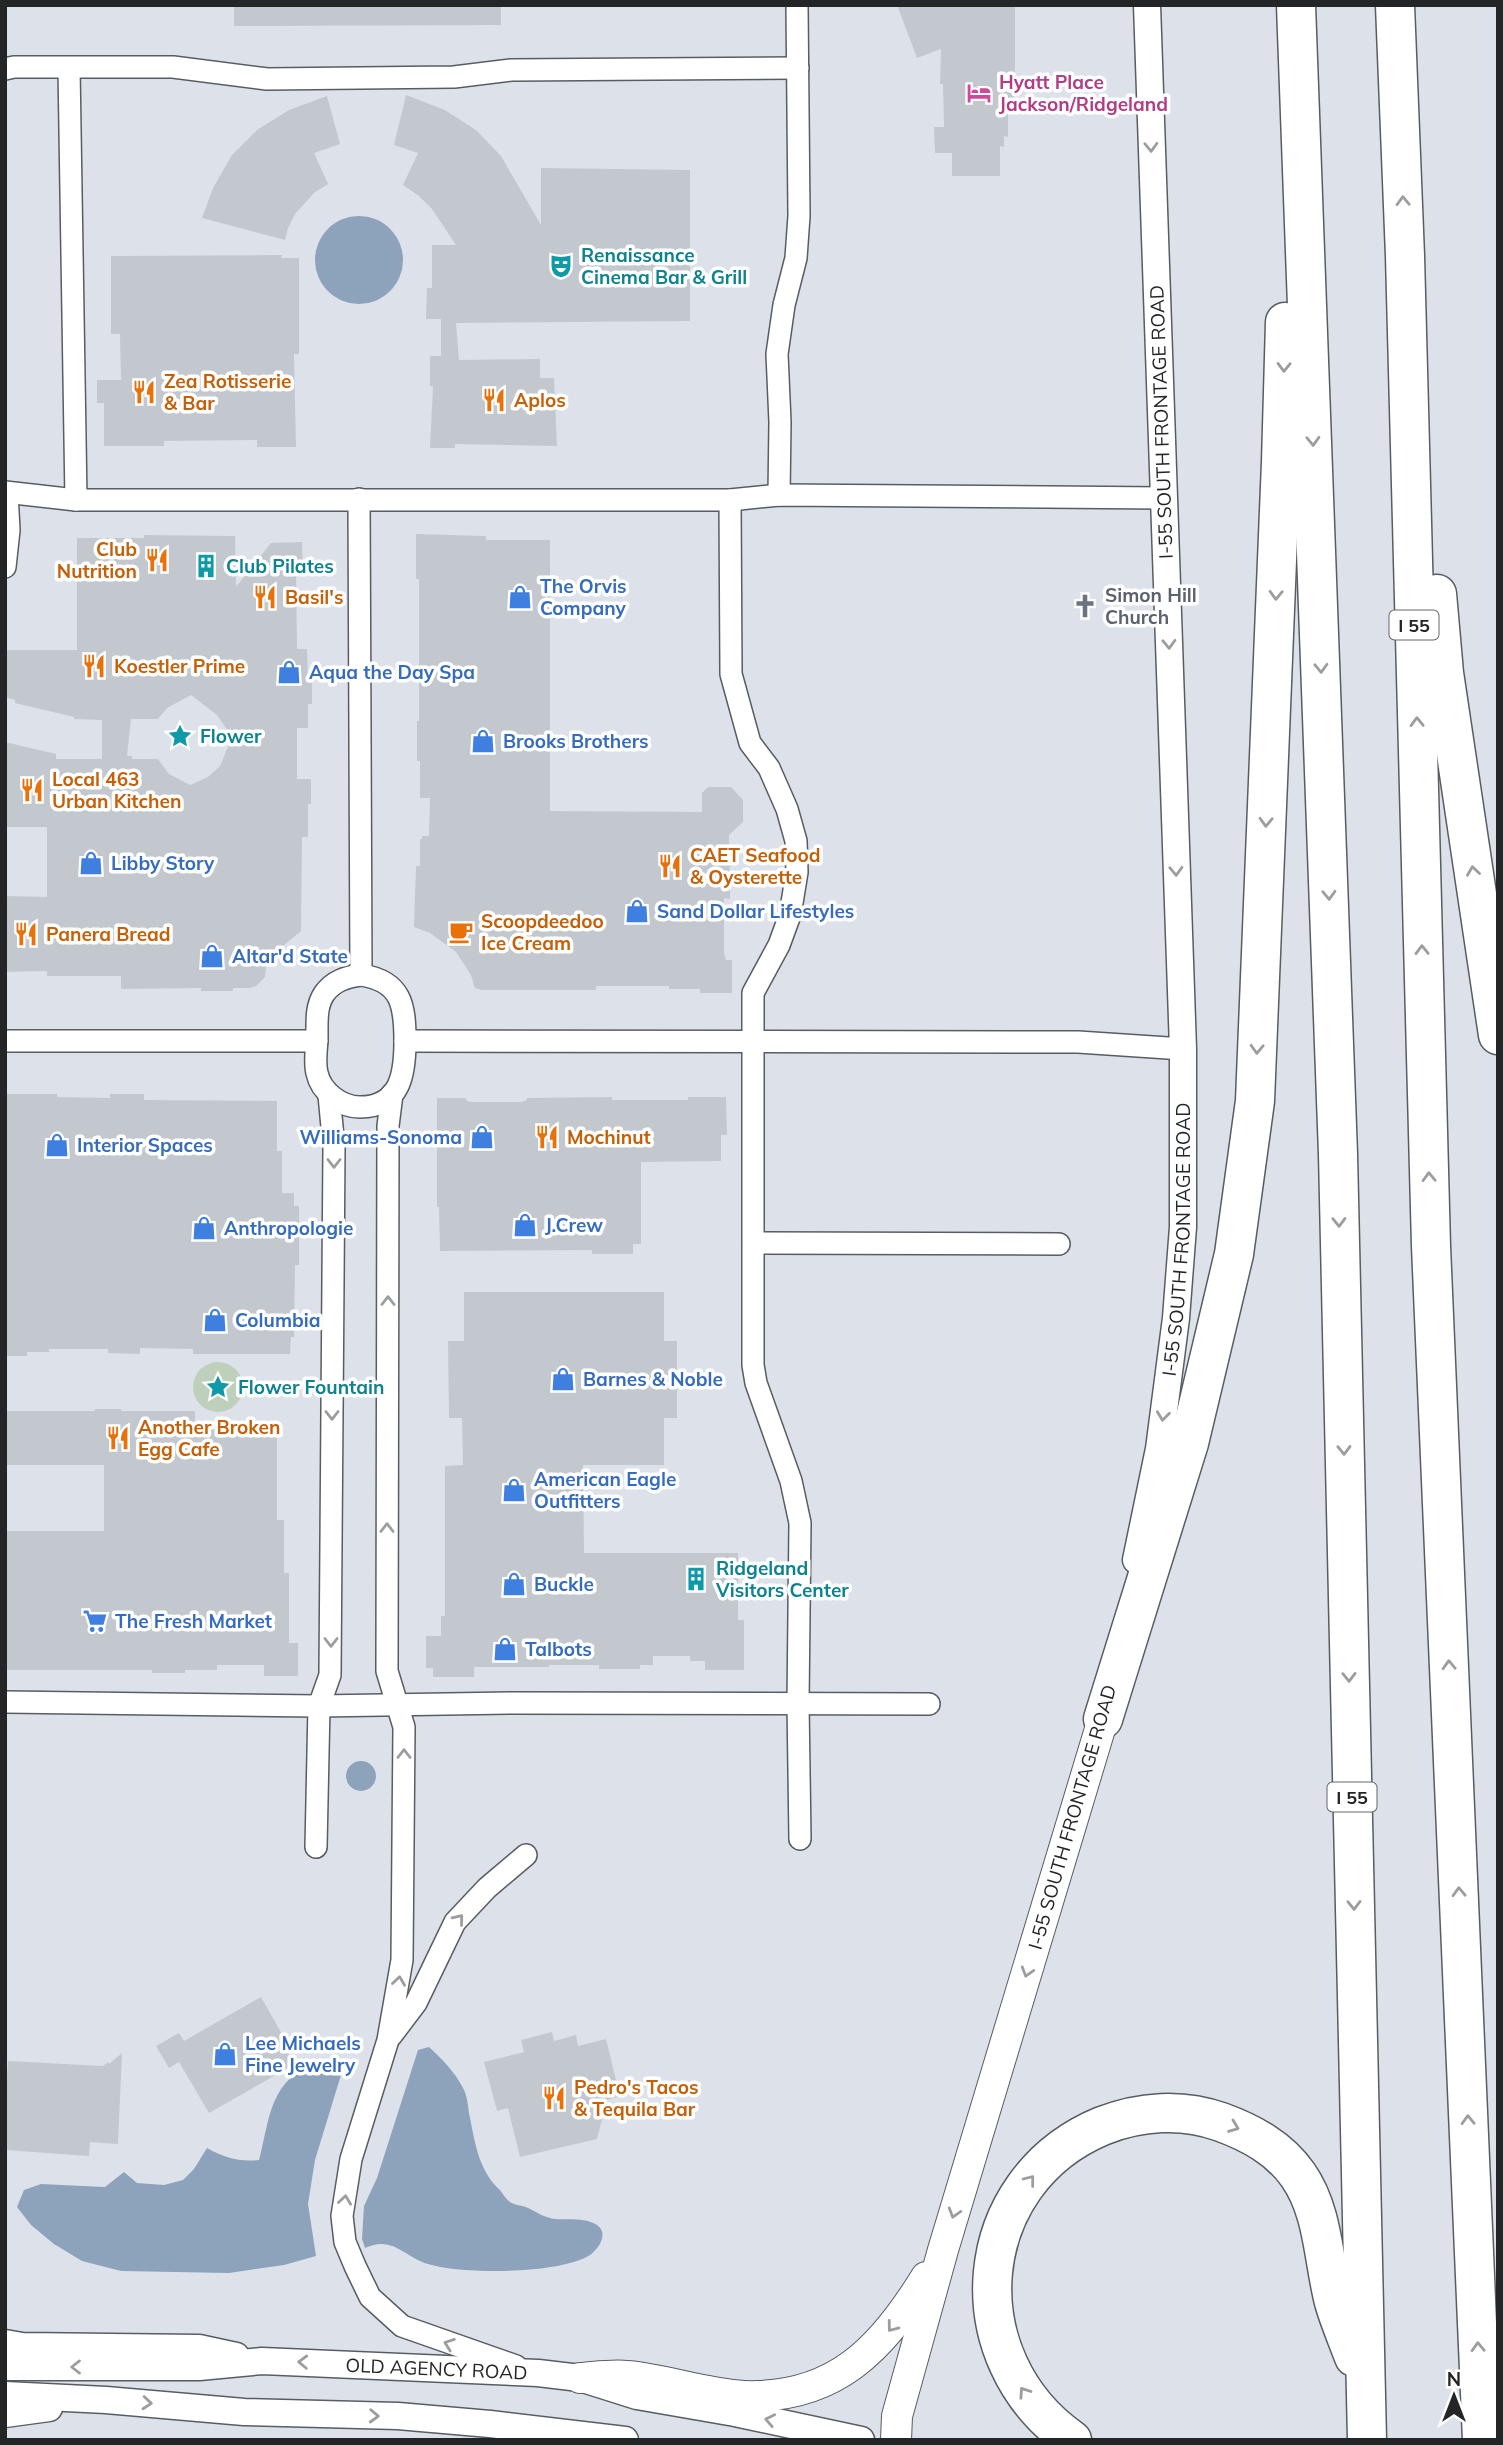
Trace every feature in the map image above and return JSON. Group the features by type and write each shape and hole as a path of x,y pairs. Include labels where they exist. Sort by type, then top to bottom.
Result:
{"highway":[{"path":"1103,1719 1189,1443 1234,1254 1255,1101 1282,448 1295,5"},
{"name":"I 55","path":"1295,5 1338,1154 1367,2440"},
{"name":"I 55","path":"1395,5 1405,256 1431,1245 1482,2440"},
{"path":"1405,256 1444,673 1498,1035"},
{"path":"1072,2440 1034,2407 1000,2348 994,2322 991,2278 996,2249 1007,2216 1020,2193 1041,2166 1064,2146 1092,2131 1121,2119 1152,2113 1184,2113 1211,2118 1262,2140 1297,2174 1310,2196 1319,2225 1334,2302 1364,2386"}],"main road":[{"name":"I-55 SOUTH FRONTAGE ROAD","path":"896,2440 897,2416 943,2250 1103,1719"},
{"path":"580,2378 626,2376 742,2396 773,2395 813,2387 855,2365 886,2335 913,2299 943,2250"}],"street":[{"path":"779,495 778,354 784,304 796,258 799,216 797,5"},
{"name":"I-55 SOUTH FRONTAGE ROAD","path":"1103,1719 1159,1449 1176,1318 1183,1227 1183,1049 1146,5"},
{"path":"8,67 173,68 267,79 454,77 511,70 798,68"},
{"path":"69,68 76,500"},
{"path":"5,567 9,530 6,493 76,500 730,500 779,495 1164,498"},
{"path":"359,499 361,975"},
{"path":"730,500 732,674 750,743 769,768 787,809 796,841 797,872 790,915 779,945 753,993 753,1365 756,1383 791,1481 800,1523 800,1839"},
{"path":"347,977 375,977 386,982 395,991 402,1002 405,1041 405,1068 401,1082 392,1094 380,1103 360,1107 340,1102 329,1095 321,1085 316,1072 318,1008 324,995 334,984 347,977"},
{"path":"5,1041 317,1041"},
{"path":"405,1041 1078,1042 1183,1049"},
{"path":"392,1094 388,1126 387,1671 404,1727 402,1960 388,2040 351,2159 342,2216 345,2242 370,2297 402,2326 456,2347 538,2373"},
{"path":"316,1847 319,1706 330,1675 334,1148 329,1095"},
{"path":"754,1243 1059,1244"},
{"path":"5,1702 319,1706 929,1704"},
{"path":"388,2040 416,2003 455,1922 488,1888 526,1856"},
{"path":"5,2343 22,2346 199,2348 262,2361"},
{"name":"OLD AGENCY ROAD","path":"5,2367 199,2367 262,2361 538,2373 580,2378 637,2396 861,2440"},
{"path":"5,2395 106,2400 244,2412 437,2419 625,2440"},
{"path":"5,2414 106,2400"}],"green space":[{"name":"Flower Fountain","path":"218,1362 236,1369 243,1387 236,1405 218,1412 200,1405 193,1387 200,1369"}],"water":[{"path":"359,216 376,219 390,229 400,243 403,260 400,277 390,291 376,301 359,304 342,301 328,291 318,277 315,260 318,243 328,229 342,219"},
{"path":"361,1761 372,1765 376,1776 372,1787 361,1791 350,1787 346,1776 350,1765"},
{"path":"429,2047 460,2082 467,2100 478,2155 493,2182 512,2203 552,2218 592,2222 601,2228 599,2245 590,2255 557,2266 486,2271 443,2268 383,2244 365,2248 362,2239 364,2206 377,2178 418,2050"},
{"path":"313,2066 340,2068 341,2075 315,2160 308,2204 316,2256 284,2265 229,2273 121,2271 82,2261 54,2244 31,2225 17,2207 24,2190 41,2184 105,2187 124,2172 137,2183 164,2185 183,2180 194,2169 207,2148 232,2158 259,2160 278,2094 293,2076"}],"building":[{"path":"234,5 501,5 501,25 234,26"},
{"name":"Hyatt Place Jackson/Ridgeland","path":"897,5 1015,5 1015,102 1008,102 1008,137 1004,136 1004,147 1000,146 1000,176 952,176 952,153 935,153 934,127 944,127 943,84 940,84 941,49 917,58"},
{"name":"Renaissance Cinema Bar & Grill","path":"406,95 445,110 476,130 501,156 541,225 541,168 690,170 690,321 456,323 459,360 540,359 540,378 554,378 557,446 455,444 455,448 430,448 433,386 430,386 430,356 441,356 441,319 426,319 427,288 432,288 432,245 456,245 432,209 403,185 418,153 394,145"},
{"path":"327,96 340,144 314,153 328,184 315,192 295,214 285,240 202,218 213,188 232,155 257,130 289,110"},
{"path":"282,255 281,258 299,258 299,354 294,354 296,447 257,447 257,440 164,441 164,446 104,446 104,403 97,403 97,380 121,380 120,334 111,334 111,256"},
{"path":"416,534 486,536 486,540 550,540 550,811 702,812 702,793 708,787 731,787 743,800 743,822 729,835 730,899 724,898 724,953 726,960 732,960 732,993 700,993 700,989 669,989 669,986 596,986 596,990 482,990 475,988 471,975 456,952 430,933 414,927 416,866 420,866 420,839 422,836 429,836 430,798 420,798 420,761 417,761 419,579 416,579"},
{"path":"144,535 235,536 236,587 271,543 302,542 303,573 296,573 297,649 307,649 312,704 308,704 308,728 297,728 297,779 311,779 308,837 302,837 301,931 267,959 265,977 250,988 233,988 233,991 201,991 201,988 121,989 121,976 47,976 47,971 5,972 5,896 47,897 47,827 5,827 5,742 56,754 56,759 102,759 102,720 74,719 15,703 15,700 5,697 5,650 77,650 77,538 144,538","holes":["191,695 217,715 232,737 220,766 208,777 190,785 169,774 158,759 132,759 132,756 127,756 131,719 158,719 167,708"]},
{"path":"6,1094 110,1098 110,1094 144,1094 144,1100 277,1101 277,1151 282,1151 282,1193 294,1193 294,1206 299,1206 299,1265 295,1265 294,1337 291,1337 290,1354 193,1354 193,1349 140,1348 140,1354 108,1353 108,1349 49,1349 49,1352 27,1352 27,1356 5,1356"},
{"path":"612,1097 612,1100 688,1100 688,1097 726,1097 727,1135 721,1135 721,1161 641,1162 641,1244 633,1244 633,1254 592,1254 592,1250 440,1251 437,1207 437,1098 466,1098 470,1102 522,1102 527,1098"},
{"path":"464,1292 664,1292 664,1341 677,1341 677,1418 664,1418 664,1465 583,1465 584,1553 738,1553 738,1620 744,1620 744,1670 705,1670 705,1661 690,1661 690,1656 653,1656 653,1665 640,1665 640,1669 599,1669 599,1665 474,1667 474,1677 433,1677 433,1668 426,1668 426,1636 441,1636 441,1616 445,1616 445,1466 463,1465 462,1418 449,1418 448,1341 464,1341"},
{"path":"5,1411 195,1411 195,1428 277,1428 277,1520 284,1520 284,1573 289,1573 289,1643 298,1643 298,1676 264,1676 264,1665 217,1665 217,1670 185,1670 185,1673 152,1673 152,1670 5,1670 5,1531 104,1531 104,1465 5,1465"},
{"name":"Lee Michaels Fine Jewelry","path":"261,1997 295,2064 209,2113 179,2062 169,2068 156,2046 179,2033 184,2041"},
{"name":"Pedro's Tacos & Tequila Bar","path":"552,2032 554,2041 576,2035 578,2046 606,2039 620,2096 607,2100 610,2114 603,2116 597,2139 520,2157 508,2108 497,2111 484,2062 524,2052 521,2040"},
{"path":"122,2053 118,2144 90,2142 89,2156 5,2150 5,2076 8,2061 103,2066"}],"place":[{"name":"Hyatt Place Jackson/Ridgeland","path":"979,93"},
{"name":"Renaissance Cinema Bar & Grill","path":"561,266"},
{"name":"Zea Rotisserie & Bar","path":"144,392"},
{"name":"Aplos","path":"494,400"},
{"name":"Club Nutrition","path":"157,560"},
{"name":"Club Pilates","path":"206,566"},
{"name":"Basil's","path":"265,597"},
{"name":"The Orvis Company","path":"520,597"},
{"name":"Simon Hill Church","path":"1085,606"},
{"name":"Koestler Prime","path":"94,666"},
{"name":"Aqua the Day Spa","path":"289,672"},
{"name":"Flower","path":"180,736"},
{"name":"Brooks Brothers","path":"483,741"},
{"name":"Local 463 Urban Kitchen","path":"32,790"},
{"name":"Libby Story","path":"91,863"},
{"name":"CAET Seafood & Oysterette","path":"670,866"},
{"name":"Sand Dollar Lifestyles","path":"637,911"},
{"name":"Scoopdeedoo Ice Cream","path":"461,932"},
{"name":"Panera Bread","path":"26,934"},
{"name":"Altar'd State","path":"212,956"},
{"name":"Williams-Sonoma","path":"482,1137"},
{"name":"Mochinut","path":"547,1137"},
{"name":"Interior Spaces","path":"57,1145"},
{"name":"J.Crew","path":"525,1225"},
{"name":"Anthropologie","path":"204,1228"},
{"name":"Columbia","path":"215,1320"},
{"name":"Barnes & Noble","path":"563,1379"},
{"name":"Flower Fountain","path":"218,1387"},
{"name":"Another Broken Egg Cafe","path":"118,1438"},
{"name":"American Eagle Outfitters","path":"514,1490"},
{"name":"Ridgeland Visitors Center","path":"696,1579"},
{"name":"Buckle","path":"514,1584"},
{"name":"The Fresh Market","path":"95,1621"},
{"name":"Talbots","path":"505,1649"},
{"name":"Lee Michaels Fine Jewelry","path":"225,2054"},
{"name":"Pedro's Tacos & Tequila Bar","path":"554,2098"}]}
